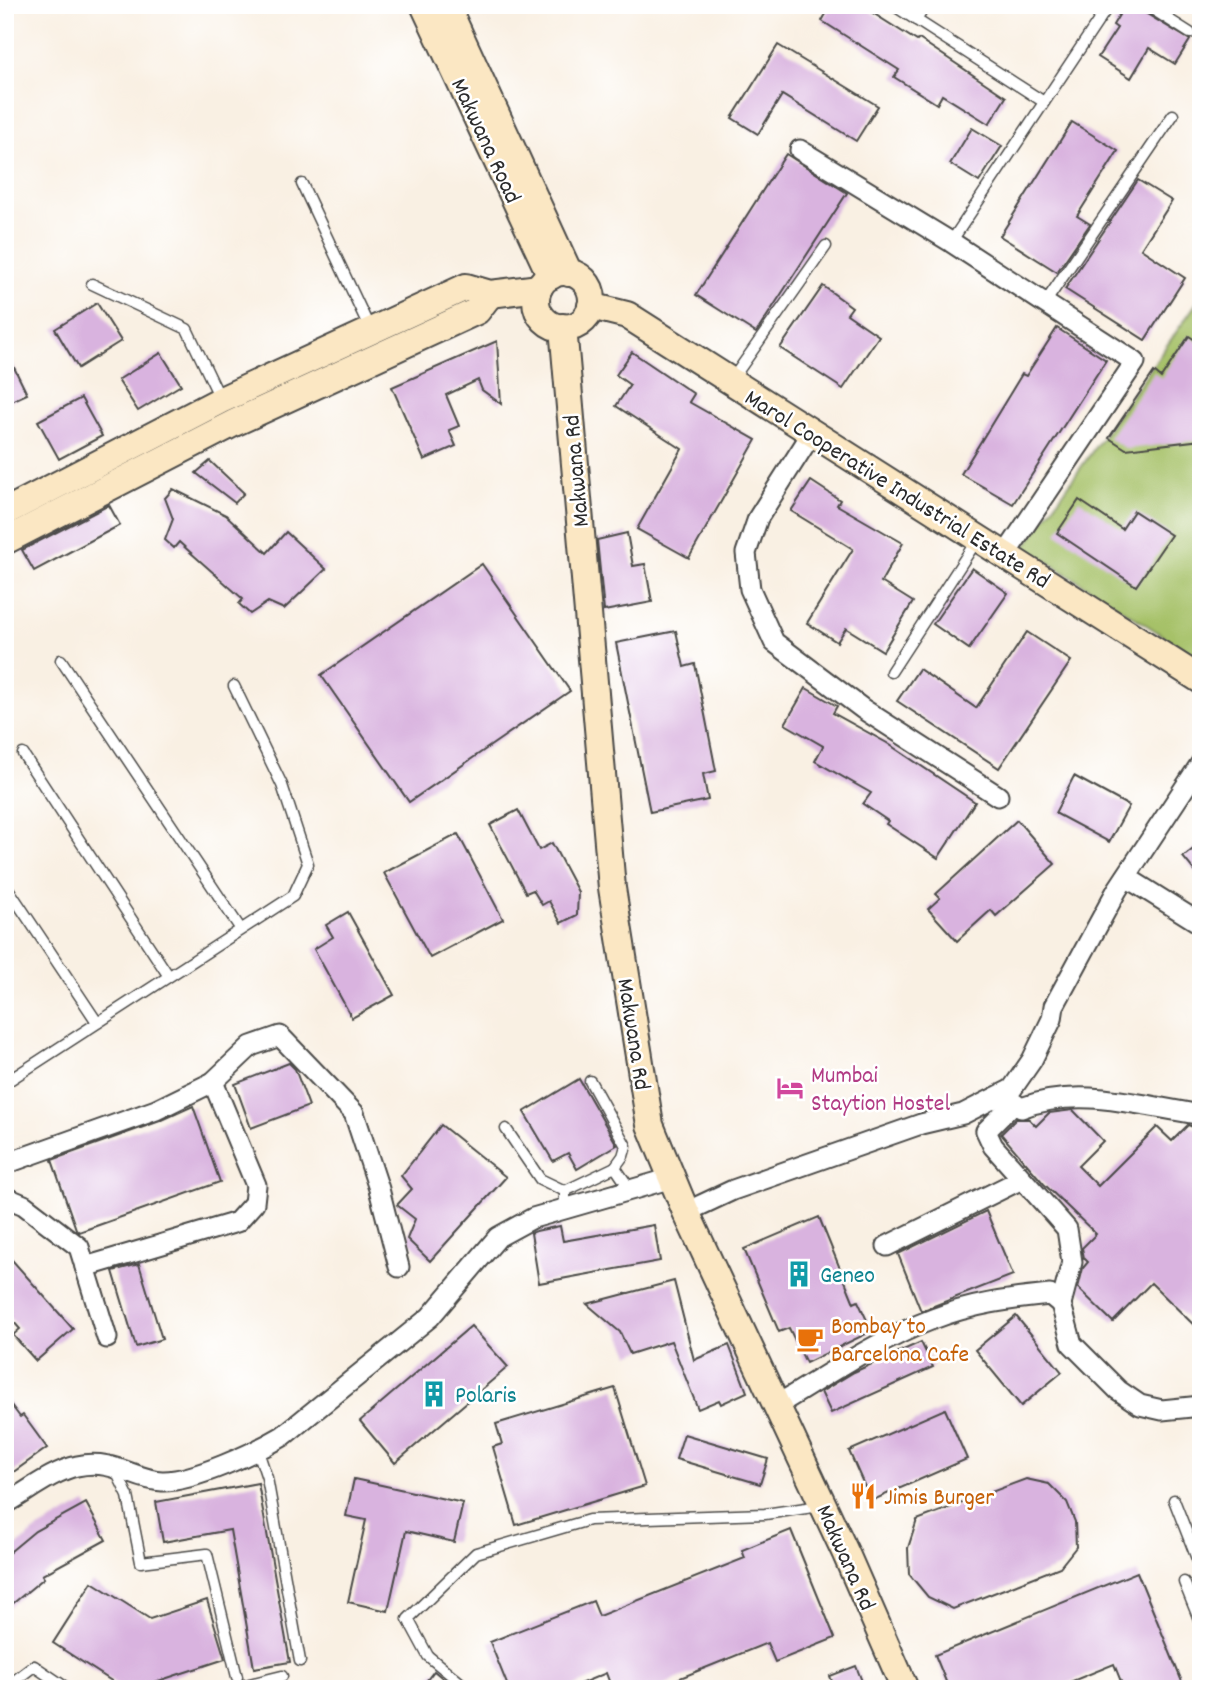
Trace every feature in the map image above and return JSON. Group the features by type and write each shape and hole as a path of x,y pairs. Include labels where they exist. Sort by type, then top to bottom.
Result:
{"street":[{"name":"Makwana Road","path":"424,5 482,108"},
{"name":"Makwana Road","path":"446,5 482,108 553,279"},
{"path":"800,150 951,242 1135,362 1005,555"},
{"path":"5,541 370,328 466,287 490,294 553,279 587,285 591,306 579,323 563,327 548,323 540,316 536,305 553,279"},
{"path":"5,512 227,411 381,353 477,311 490,294"},
{"name":"Marol Cooperative Industrial Estate Rd","path":"591,306 626,315 1201,680"},
{"name":"Makwana Rd","path":"563,327 612,888 650,1125 686,1212 824,1506 905,1689"},
{"path":"812,433 758,517 746,553 750,589 774,642 863,709 998,796"},
{"path":"686,1212 733,1190 921,1125 963,1114 1012,1089 1032,1060 1052,1018 1054,1006 1126,877 1201,763"},
{"path":"1126,877 1201,924"},
{"path":"5,1164 156,1110 213,1082 251,1046 280,1036 354,1112 379,1189 399,1267"},
{"path":"85,1267 237,1222 254,1203 256,1185 213,1082"},
{"path":"1201,1118 1197,1114 1082,1096 1048,1098 1021,1108 1014,1103 986,1131 993,1146 1067,1230 1072,1262 1061,1304 1072,1344 1118,1390 1140,1405 1162,1410 1201,1406"},
{"path":"5,1504 76,1465 113,1465 161,1481 195,1474 258,1451 283,1436 430,1317 498,1237 565,1200 631,1189 672,1178"},
{"path":"887,1245 1022,1179"},
{"path":"5,1197 24,1205 79,1247 107,1338"},
{"path":"777,1405 852,1359 933,1319 997,1301 1050,1295 1061,1304"}],"lane":[{"path":"893,5 1044,102"},
{"path":"916,20 926,5"},
{"path":"951,242 1109,5"},
{"path":"1146,5 1190,33"},
{"path":"1045,303 1172,115"},
{"path":"302,184 381,353"},
{"path":"731,381 826,246"},
{"path":"92,285 187,329 227,411"},
{"path":"891,672 979,538"},
{"path":"61,660 240,928"},
{"path":"5,1083 293,896 308,864 282,785 234,686"},
{"path":"23,754 169,975"},
{"path":"5,884 97,1023"},
{"path":"506,1129 540,1179 565,1200 615,1167 623,1156 625,1146 590,1081"},
{"path":"615,1167 631,1189"},
{"path":"258,1451 267,1478 300,1661"},
{"path":"113,1465 128,1496 141,1562 207,1554 237,1677"},
{"path":"1174,1500 1201,1569"},
{"path":"468,1689 428,1656 408,1619 476,1553 589,1520 765,1514 824,1506"},
{"path":"1184,1582 1201,1625"},
{"path":"5,1688 34,1666 68,1689"},
{"path":"229,1689 282,1676"}],"green space":[{"path":"1201,297 1201,660 1025,547"}],"building":[{"path":"831,5 860,5 917,41 919,39 1006,97 989,124 942,95 937,104 894,77 899,70 822,21"},
{"path":"1125,5 1139,5 1142,11 1190,40 1175,64 1149,48 1131,78 1098,57 1117,28 1113,25"},
{"path":"778,45 878,106 856,141 782,95 758,134 732,118"},
{"path":"1072,122 1118,151 1077,216 1090,224 1057,272 1000,236"},
{"path":"972,128 1002,146 979,182 950,164"},
{"path":"786,154 847,193 756,333 696,295"},
{"path":"1138,180 1172,201 1141,249 1185,278 1145,340 1065,289"},
{"path":"823,286 852,307 847,314 879,336 843,389 780,348"},
{"path":"97,303 121,341 78,368 55,329"},
{"path":"1057,328 1106,360 1013,504 961,474 1022,374 1026,376"},
{"path":"1189,336 1201,344 1201,440 1126,449 1109,438 1154,372 1161,378"},
{"path":"497,341 501,404 482,390 478,380 446,395 459,426 449,430 456,446 424,460 392,387"},
{"path":"5,349 27,394 5,404"},
{"path":"632,352 694,394 689,402 756,440 689,558 637,529 682,449 616,406 630,385 616,375"},
{"path":"161,353 181,385 138,411 118,380"},
{"path":"81,398 102,436 59,459 38,421"},
{"path":"210,461 244,493 235,503 196,473"},
{"path":"811,481 840,500 837,505 903,543 881,582 913,602 883,651 846,628 837,642 807,623 853,549 791,511"},
{"path":"173,489 226,515 267,553 286,532 326,569 284,609 268,602 250,614 239,604 243,599 179,542 174,548 165,540 173,519 165,498"},
{"path":"1079,500 1122,529 1134,511 1171,535 1136,586 1057,533"},
{"path":"109,505 120,525 34,571 22,550"},
{"path":"627,533 633,566 645,564 652,602 604,611 597,540"},
{"path":"482,564 570,691 409,802 321,675"},
{"path":"972,568 1008,593 969,649 933,624"},
{"path":"676,631 684,667 695,664 716,771 703,774 708,800 650,812 616,643"},
{"path":"1027,632 1071,661 999,768 897,701 919,669 976,708"},
{"path":"806,688 837,706 833,713 887,743 975,802 938,858 886,824 888,821 863,804 871,793 815,761 823,746 785,724"},
{"path":"1074,776 1129,806 1109,842 1055,813"},
{"path":"518,810 539,850 552,843 578,892 577,915 561,923 549,901 542,905 533,890 526,893 490,825"},
{"path":"1017,820 1055,864 996,916 991,910 957,941 928,909 940,898 936,894"},
{"path":"458,834 503,919 430,958 384,873"},
{"path":"1201,843 1201,879 1183,857"},
{"path":"348,912 394,995 352,1018 314,949 333,937 326,925"},
{"path":"289,1063 295,1069 309,1106 251,1128 235,1084"},
{"path":"579,1079 617,1145 577,1169 568,1153 553,1161 524,1112"},
{"path":"193,1106 220,1182 79,1232 52,1160 160,1121"},
{"path":"1073,1110 1103,1141 1078,1166 1098,1186 1157,1127 1172,1141 1188,1125 1201,1130 1201,1332 1151,1283 1113,1322 1078,1288 1083,1268 1088,1262 1084,1258 1082,1248 1096,1234 1044,1184 1001,1134 1016,1119 1029,1119 1036,1126 1049,1113"},
{"path":"441,1125 506,1177 430,1261 407,1239 415,1219 397,1205 412,1189 401,1176"},
{"path":"986,1211 1013,1275 921,1311 898,1254"},
{"name":"Geneo","path":"819,1217 854,1303 858,1301 872,1331 806,1363 789,1328 779,1332 744,1249"},
{"path":"654,1225 660,1261 539,1283 531,1233 560,1226 563,1241"},
{"path":"5,1252 73,1329 36,1361 13,1335 20,1329 5,1312"},
{"path":"139,1264 162,1339 136,1347 113,1271"},
{"path":"674,1281 694,1360 729,1345 747,1392 721,1404 719,1400 698,1409 671,1341 630,1354 620,1332 587,1304"},
{"path":"1016,1316 1062,1372 1021,1406 975,1350"},
{"name":"Polaris","path":"471,1326 508,1367 395,1463 360,1421"},
{"path":"921,1342 933,1367 831,1413 821,1392 854,1372"},
{"path":"615,1388 645,1486 516,1525 493,1447 502,1444 496,1424"},
{"path":"5,1397 20,1417 23,1415 47,1448 5,1478"},
{"path":"945,1409 967,1459 871,1501 849,1451"},
{"path":"684,1434 768,1459 760,1484 676,1459"},
{"path":"354,1479 463,1503 454,1542 406,1531 388,1611 348,1602 366,1520 346,1516"},
{"path":"1026,1479 1049,1484 1067,1502 1075,1522 1076,1547 1060,1567 953,1609 928,1597 909,1574 908,1548 917,1520"},
{"path":"258,1483 290,1662 254,1668 230,1530 163,1542 156,1502"},
{"path":"86,1503 106,1540 42,1575 44,1578 5,1610 5,1556 35,1531"},
{"path":"791,1530 835,1638 775,1662 767,1643 653,1689 612,1689 606,1673 568,1689 509,1689 490,1642 593,1601 599,1616 745,1558 742,1550"},
{"path":"1137,1572 1185,1689 1124,1689 1114,1664 1053,1689 949,1689 935,1655"},
{"path":"92,1582 150,1619 207,1600 225,1659 134,1689 124,1689 53,1643"},
{"path":"856,1666 865,1689 835,1689 830,1676"},
{"path":"434,1671 456,1689 420,1689"}],"place":[{"name":"Mumbai Staytion Hostel","path":"790,1088"},
{"name":"Geneo","path":"799,1274"},
{"name":"Bombay to Barcelona Cafe","path":"810,1339"},
{"name":"Polaris","path":"434,1394"},
{"name":"Jimis Burger","path":"863,1496"}]}
